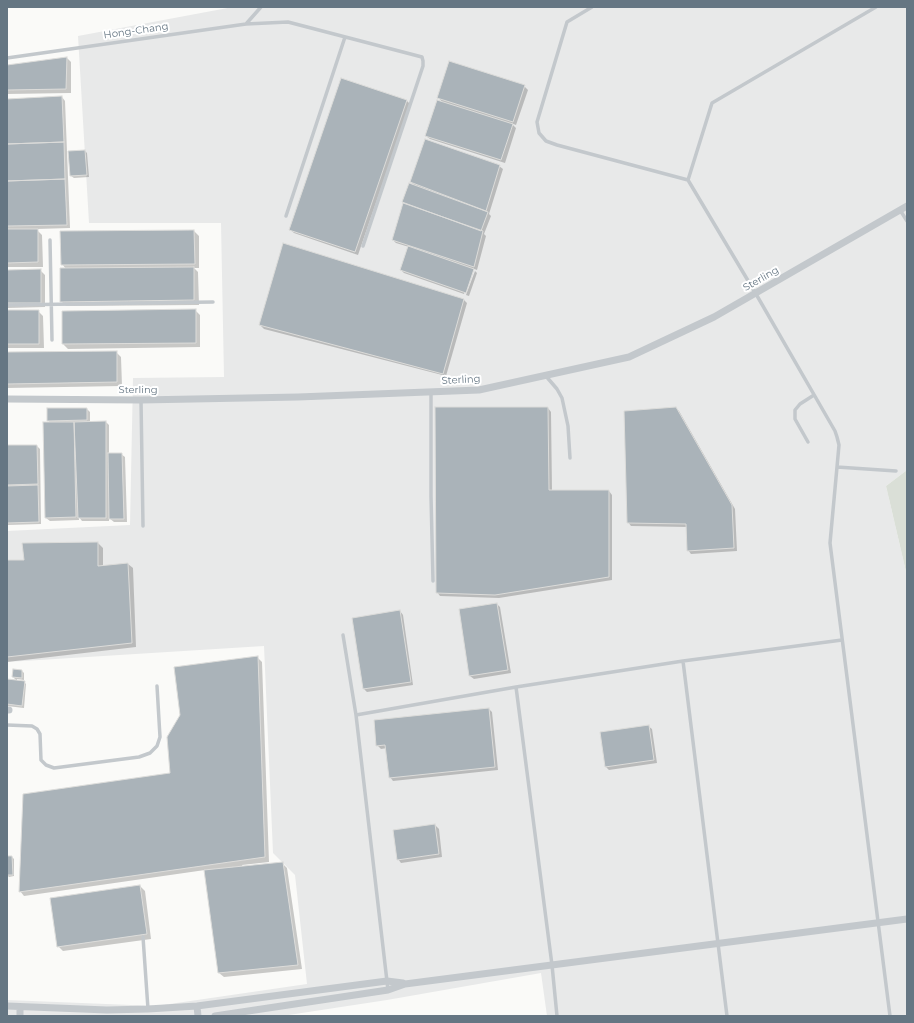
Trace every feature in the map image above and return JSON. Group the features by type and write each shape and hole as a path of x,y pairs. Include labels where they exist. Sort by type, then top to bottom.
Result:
{"street":[{"name":"Sterling","path":"7,399 141,400 298,397 479,390 545,376 629,357 714,317 907,206"},
{"path":"215,1016 388,990 405,984 907,919"},
{"path":"7,1006 107,1013 197,1006 387,981 405,984"},
{"path":"287,994 289,1005"},
{"path":"197,1006 198,1016"},
{"path":"20,1007 20,1016"}],"lane":[{"path":"246,24 261,7"},
{"path":"592,7 567,22 537,122 539,133 546,141 557,145 688,180 756,294 838,437 837,467 830,543 890,1016"},
{"path":"688,180 712,103 876,7"},
{"name":"Hong-Chang","path":"7,58 246,24 288,22 422,57 423,66 363,246"},
{"path":"286,216 345,37"},
{"path":"900,210 907,221"},
{"path":"50,240 52,340"},
{"path":"7,305 214,302"},
{"path":"545,376 557,389 562,398 568,426 570,458"},
{"path":"431,392 433,581"},
{"path":"808,442 795,419 795,410 800,404 814,395"},
{"path":"141,400 143,526"},
{"path":"837,467 896,471"},
{"path":"344,635 356,715 388,990"},
{"path":"356,715 516,687 683,661 842,640"},
{"path":"683,661 727,1016"},
{"path":"7,725 32,726 37,729 40,734 41,760 46,765 54,768 139,757 150,753 157,746 160,737 157,686"},
{"path":"516,687 552,965 557,1016"},
{"path":"143,937 148,1009"}],"shaded area":[{"path":"233,7 907,7 907,470 886,486 907,576 907,1016 547,1016 541,973 387,1000 282,1016 7,1016 7,1000 156,1006 307,984 295,875 273,853 264,646 7,662 7,531 130,525 133,378 224,377 221,223 89,223 78,36"},
{"path":"907,470 907,576 886,486"}],"building":[{"path":"67,57 66,89 7,90 7,65"},
{"path":"449,61 525,85 513,122 437,98"},
{"path":"341,78 407,100 355,252 289,230"},
{"path":"62,96 64,142 7,144 7,99"},
{"path":"437,100 513,124 501,160 425,136"},
{"path":"425,139 500,165 486,211 410,182"},
{"path":"64,142 65,179 7,181 7,144"},
{"path":"85,150 87,175 70,176 68,151"},
{"path":"65,179 67,225 7,226 7,181"},
{"path":"409,183 488,212 481,231 402,202"},
{"path":"403,203 483,231 474,267 392,240"},
{"path":"7,229 38,229 38,262 7,263"},
{"path":"194,230 195,264 61,265 60,231"},
{"path":"283,243 464,299 443,374 259,325"},
{"path":"408,246 474,269 466,293 400,270"},
{"path":"194,267 194,300 60,302 60,268"},
{"path":"41,269 41,303 7,303 7,270"},
{"path":"196,309 196,343 62,344 62,311"},
{"path":"7,310 39,310 39,344 7,344"},
{"path":"117,351 117,382 7,384 7,352"},
{"path":"435,407 548,407 549,490 609,490 609,577 495,595 436,593"},
{"path":"676,407 732,505 734,548 687,551 686,524 627,523 624,411"},
{"path":"47,408 87,408 87,420 47,421"},
{"path":"106,421 106,518 78,518 74,422"},
{"path":"43,422 74,422 76,517 45,518"},
{"path":"7,445 37,445 38,484 7,485"},
{"path":"108,453 122,453 124,519 109,519"},
{"path":"38,485 39,522 7,523 7,486"},
{"path":"98,542 98,566 128,563 132,643 7,657 7,560 24,560 22,543"},
{"path":"497,603 508,670 469,676 459,609"},
{"path":"400,610 411,682 363,689 352,618"},
{"path":"258,656 265,857 19,892 23,794 170,773 167,737 180,715 174,667"},
{"path":"13,669 22,670 22,678 12,677"},
{"path":"7,679 25,681 22,706 7,704"},
{"path":"489,708 495,767 389,778 385,745 376,746 374,720"},
{"path":"649,725 654,760 605,767 600,732"},
{"path":"435,824 439,854 397,860 393,830"},
{"path":"7,856 12,856 13,875 7,875"},
{"path":"283,862 298,965 218,973 204,870"},
{"path":"140,885 147,934 57,947 50,898"}]}
